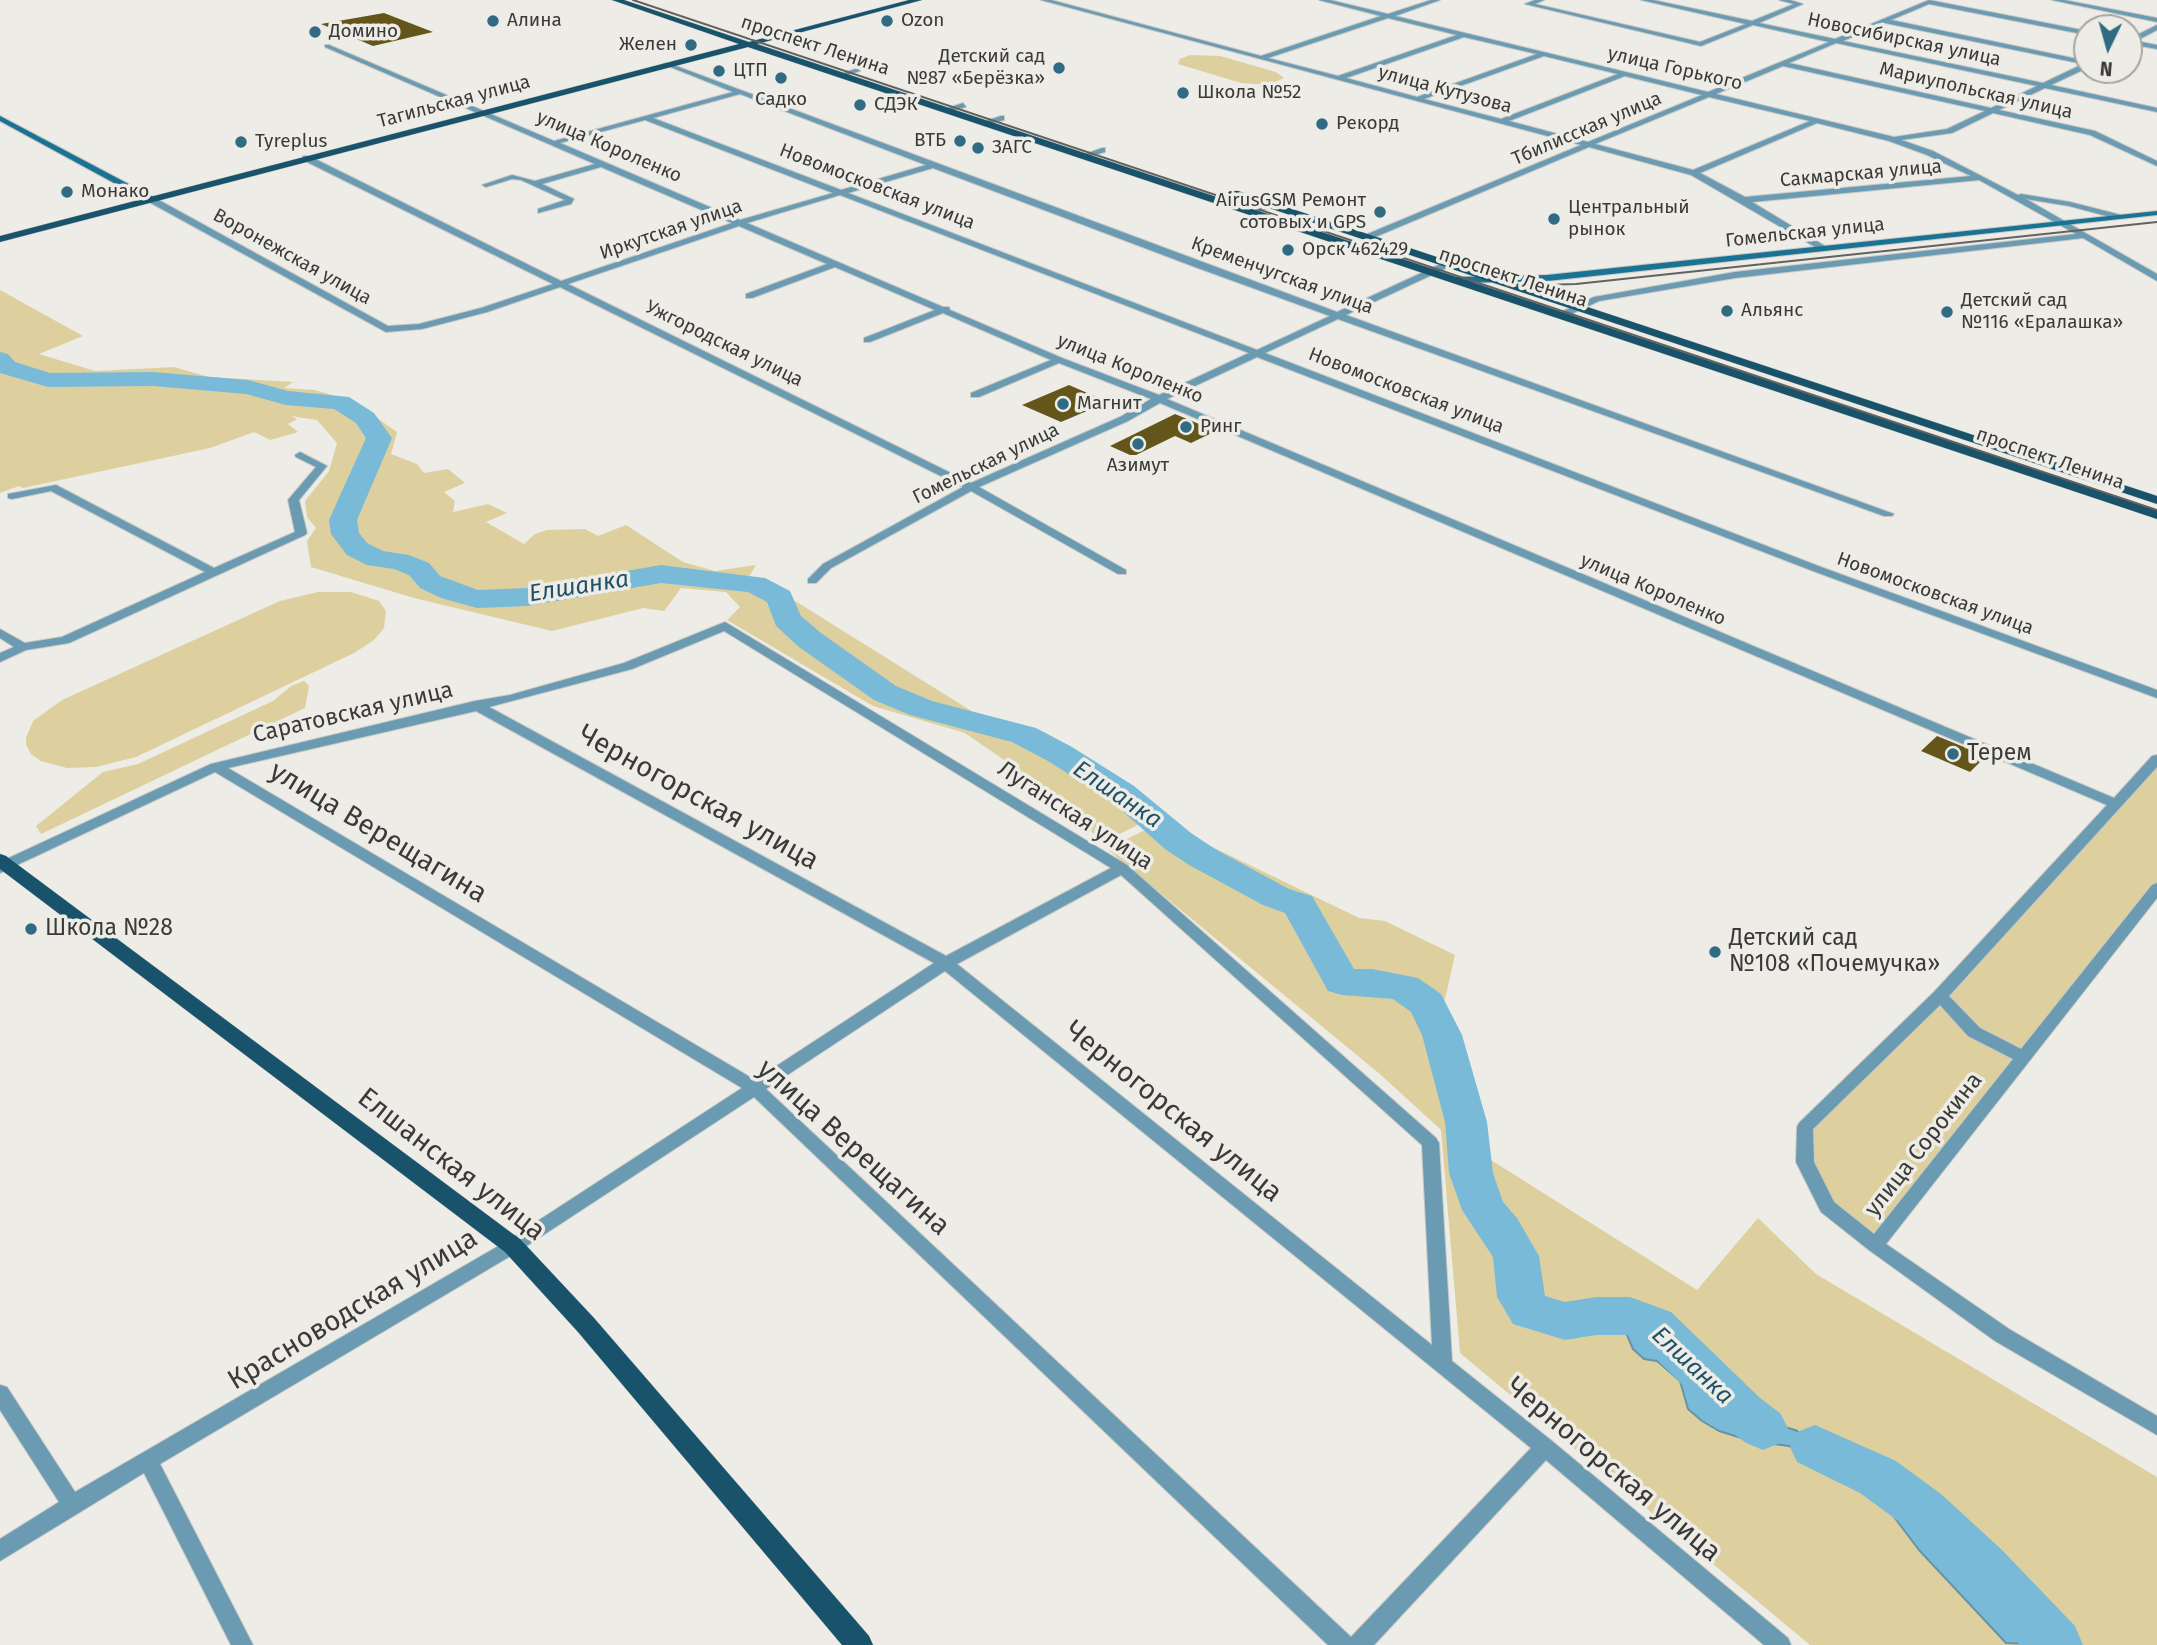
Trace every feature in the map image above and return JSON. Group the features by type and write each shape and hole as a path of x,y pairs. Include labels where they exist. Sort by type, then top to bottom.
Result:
{"main road":[{"name":"проспект Ленина","path":"616,0 2157,515"},
{"name":"Тагильская улица","path":"0,239 918,0"},
{"name":"проспект Ленина","path":"684,12 1067,139"},
{"path":"1079,142 1107,152"},
{"name":"проспект Ленина","path":"1220,189 2157,500"},
{"name":"Елшанская улица","path":"2,864 513,1246 586,1325 859,1645"}],"street":[{"name":"улица Кутузова","path":"1044,0 1694,173 1822,248"},
{"name":"улица Горького","path":"1322,0 1892,139 1930,153 1980,178 2064,223 2157,278"},
{"path":"1261,57 1437,0"},
{"path":"1541,0 1528,5 1701,44 1800,4 1782,0"},
{"name":"Новосибирская улица","path":"1644,0 2157,110"},
{"path":"1919,0 2073,30"},
{"path":"2055,0 2157,20"},
{"name":"Тбилисская улица","path":"1368,237 1932,1"},
{"path":"1884,21 2073,61"},
{"path":"1340,78 1462,35"},
{"name":"улица Короленко","path":"327,46 946,309 1059,360 1159,399 2115,803"},
{"path":"1418,99 1541,55"},
{"name":"Кременчугская улица","path":"666,64 1198,265 1888,514"},
{"name":"Мариупольская улица","path":"1783,64 2092,133 2157,164"},
{"path":"841,75 858,70"},
{"path":"1892,139 1949,131 2073,71"},
{"path":"1503,121 1623,75"},
{"path":"553,143 740,92"},
{"path":"946,110 963,105"},
{"name":"Новомосковская улица","path":"644,117 1817,569 2157,694"},
{"path":"0,118 152,200"},
{"path":"984,123 1002,118"},
{"path":"1694,173 1816,121"},
{"path":"1084,156 1107,152"},
{"name":"Ужгородская улица","path":"306,158 971,487 1122,572"},
{"path":"535,183 602,164"},
{"name":"Иркутская улица","path":"419,327 484,310 742,222 934,165"},
{"path":"486,185 512,177 523,178 570,199 541,211"},
{"name":"Сакмарская улица","path":"1744,200 1980,178"},
{"name":"улица Горького","path":"2012,195 2070,204 2119,217"},
{"name":"Воронежская улица","path":"152,200 386,329 419,327"},
{"path":"1252,212 1270,205"},
{"name":"Гомельская улица","path":"1456,280 1547,278 2157,213"},
{"name":"Гомельская улица","path":"1562,315 1597,299 1735,275 2085,235"},
{"path":"749,296 835,264"},
{"name":"Гомельская улица","path":"812,581 827,566 971,487 1124,419 1159,399 1448,264"},
{"path":"867,340 946,309"},
{"path":"975,395 1059,360"},
{"path":"1972,453 1986,443"},
{"path":"0,658 23,647 65,640 301,533 293,500 322,466 300,456"},
{"path":"12,496 52,487 214,572"},
{"name":"Саратовская улица","path":"2,864 216,767 513,698 628,666 725,626"},
{"name":"Луганская улица","path":"725,626 1122,867 1430,1143 1443,1364"},
{"path":"0,634 23,647"},
{"name":"Черногорская улица","path":"475,705 946,963 1545,1447 1780,1645"},
{"name":"улица Сорокина","path":"2157,759 1940,996 1805,1127 1805,1162 1827,1207 1875,1245 2157,888"},
{"name":"улица Верещагина","path":"216,767 755,1088 1344,1645"},
{"name":"Красноводская улица","path":"0,1551 72,1505 513,1246 946,963 1122,867"},
{"path":"1940,996 1974,1032 2022,1056"},
{"path":"1875,1245 2002,1335 2157,1426"},
{"path":"0,1393 72,1505"},
{"path":"1359,1645 1545,1447"},
{"path":"149,1462 243,1645"}],"shaded area":[{"path":"1190,55 1220,56 1276,72 1284,78 1269,85 1241,83 1178,64 1180,59"},
{"path":"0,290 83,336 39,354 95,371 174,367 209,377 293,382 284,388 315,390 353,401 397,432 391,454 417,464 424,473 448,469 465,483 444,492 455,501 453,512 488,504 507,513 486,522 524,544 535,534 547,530 585,529 598,536 626,525 683,562 715,571 756,565 745,583 757,589 776,589 1013,737 1121,785 1149,808 1141,812 1150,819 1101,843 1069,805 965,733 873,706 727,620 740,607 726,592 681,588 664,611 643,608 552,631 414,598 311,567 307,541 316,528 307,517 305,501 329,471 337,443 317,420 291,416 297,419 288,424 298,432 270,440 254,432 210,448 23,488 19,486 0,493"},
{"path":"318,592 351,592 379,601 386,611 384,628 374,640 354,653 136,757 96,767 67,768 41,761 31,754 26,745 33,721 62,700 280,601"},
{"path":"304,681 309,686 305,708 41,834 36,826 103,772 138,764 273,701 291,686"},
{"path":"2157,759 2157,888 1875,1245 1814,1184 1805,1127"},
{"path":"1161,822 1359,918 1385,921 1455,955 1443,1008 1448,1062 1464,1143 1697,1290 1758,1218 1816,1274 2157,1477 2157,1645 1810,1645 1460,1353 1441,1130 1381,1075 1107,849"}],"water":[{"path":"1631,1319 1654,1327 1707,1368 1716,1390 1761,1420 1795,1430 1834,1451 1909,1503 1953,1548 1967,1552 2028,1601 2032,1612 2031,1634 2050,1645 2006,1643 1919,1550 1891,1513 1828,1466 1789,1446 1751,1441 1719,1431 1702,1421 1688,1409 1680,1381 1657,1361 1644,1359 1633,1349 1621,1321"}],"building":[{"path":"384,13 433,32 373,46 321,24"},
{"name":"Магнит","path":"1069,385 1108,402 1061,422 1022,405"},
{"path":"1175,414 1216,431 1191,443 1175,436 1136,455 1110,446"},
{"name":"Терем","path":"1937,736 1986,756 1970,772 1921,751"}],"waterway":[{"name":"Елшанка","path":"0,359 6,367 48,380 153,379 248,387 286,398 340,402 365,418 379,438 343,520 345,534 357,549 377,559 399,561 419,569 430,582 451,592 477,599 528,597 661,574 755,584 780,597 787,620 810,640 885,693 921,708 1024,735 1060,754 1122,793 1178,841 1202,857 1276,897 1299,905 1342,982 1372,982 1404,987 1427,1004 1442,1035 1466,1122 1471,1173 1484,1210 1501,1230 1516,1256 1520,1297 1529,1310 1565,1321 1596,1316 1630,1316 1654,1326 1743,1413 1763,1428"},
{"name":"Елшанка","path":"1815,1447 1878,1477 1923,1510 1983,1567 2056,1645"}],"tram line":[{"path":"633,0 2157,510"},
{"path":"1506,286 1576,284 2157,222"}],"place":[{"name":"Алина","path":"493,21"},
{"name":"Ozon","path":"887,21"},
{"name":"Домино","path":"315,32"},
{"name":"Желен","path":"691,45"},
{"name":"Детский сад №87 «Берёзка»","path":"1059,68"},
{"name":"ЦТП","path":"719,71"},
{"name":"Садко","path":"781,78"},
{"name":"Школа №52","path":"1183,93"},
{"name":"СДЭК","path":"860,105"},
{"name":"Рекорд","path":"1322,124"},
{"name":"ВТБ","path":"960,141"},
{"name":"Tyreplus","path":"241,142"},
{"name":"ЗАГС","path":"978,148"},
{"name":"Монако","path":"67,192"},
{"name":"AirusGSM Ремонт сотовых и GPS","path":"1380,212"},
{"name":"Центральный рынок","path":"1554,219"},
{"name":"Орск 462429","path":"1288,250"},
{"name":"Альянс","path":"1727,311"},
{"name":"Детский сад №116 «Ералашка»","path":"1947,312"},
{"name":"Магнит","path":"1063,404"},
{"name":"Ринг","path":"1186,427"},
{"name":"Азимут","path":"1138,444"},
{"name":"Терем","path":"1953,754"},
{"name":"Школа №28","path":"31,929"},
{"name":"Детский сад №108 «Почемучка»","path":"1715,952"}]}
